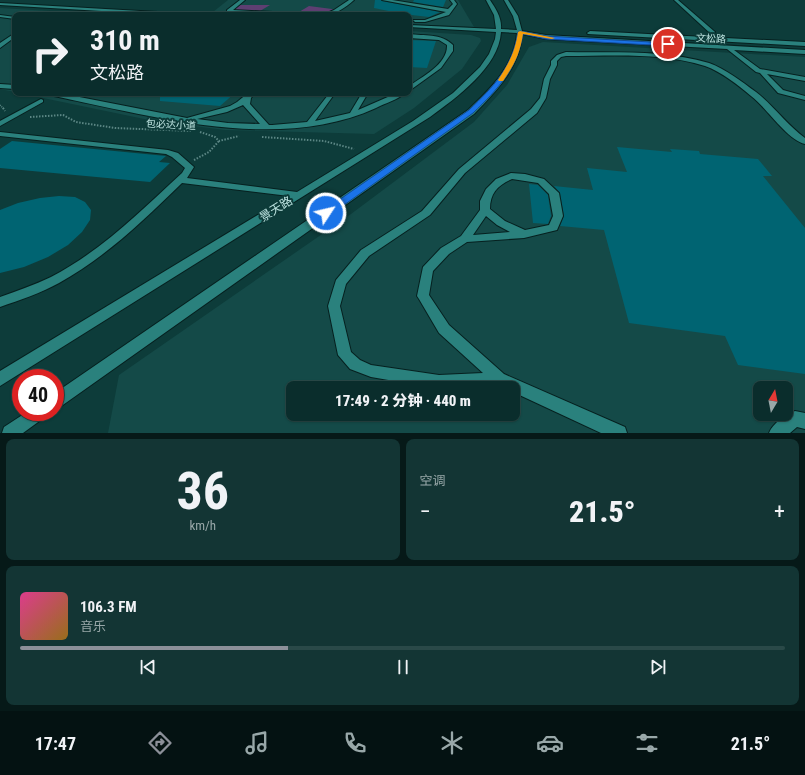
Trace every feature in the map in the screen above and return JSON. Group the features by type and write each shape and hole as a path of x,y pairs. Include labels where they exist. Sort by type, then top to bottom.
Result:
{"street":[{"path":"243,0 229,11 245,12"},
{"path":"333,12 352,0"},
{"path":"384,0 449,11"},
{"path":"412,20 425,21 447,14 455,4 452,0"},
{"path":"488,0 497,16 499,31"},
{"path":"64,396 471,112 492,92 504,76 518,50 520,32 517,16 506,0"},
{"path":"676,0 713,33"},
{"path":"0,4 138,12"},
{"path":"77,12 84,9"},
{"path":"0,16 12,18"},
{"name":"文松路","path":"412,26 520,32 549,31"},
{"name":"景天路","path":"0,379 300,195 444,104 466,86 488,58 494,48 499,31"},
{"name":"文松路","path":"520,32 546,37 805,52"},
{"name":"文松路","path":"580,32 805,44"},
{"path":"412,36 444,40 448,44 450,50 447,58 438,68 412,86"},
{"path":"0,46 12,37"},
{"path":"730,48 754,69 764,73 805,78"},
{"path":"499,379 438,382 371,371 355,365 345,355 334,306 340,283 365,253 426,213 462,171 534,111 543,98 547,79 554,65 554,61 559,56 575,53 650,55 673,57 708,66 724,73 755,95 789,130 805,142"},
{"path":"764,73 774,88 779,91 805,98"},
{"path":"0,86 12,87"},
{"path":"72,96 217,125 267,127 308,125 352,115 383,104 397,96"},
{"path":"181,119 227,110 239,105 250,96"},
{"path":"250,96 246,104 267,127"},
{"path":"308,125 330,96"},
{"path":"352,115 363,96"},
{"path":"0,124 41,101"},
{"path":"0,134 168,152 190,167 180,180 115,241 90,260 54,282 20,296 0,302"},
{"path":"0,142 12,135"},
{"path":"464,239 524,234 553,228 558,216 554,193 542,180 511,176 499,181 491,188 486,201 485,210 464,239 445,251 427,270 423,296 444,329 499,379 619,433"},
{"path":"180,180 300,195"},
{"path":"485,210 501,223 524,234"},
{"path":"777,433 795,419 805,421"},
{"path":"10,433 27,421"}],"path":[{"path":"0,105 10,118"},
{"name":"包必达小道","path":"10,118 63,115 76,122 115,128 192,131"},
{"name":"包必达小道","path":"199,132 215,137 219,141"},
{"path":"186,164 209,152 219,141 243,135"},
{"path":"259,137 324,141 368,152"}],"shaded area":[{"path":"228,0 458,0 474,27 412,24 412,12 213,12"},
{"path":"240,5 270,5 260,11 233,10"},
{"path":"309,6 334,10 330,12 299,12"},
{"path":"0,8 67,12 12,12 12,91 0,89"},
{"path":"412,31 471,35 480,38 481,41 462,69 414,108 374,134 225,130 154,121 33,96 412,96"},
{"path":"543,42 805,57 805,433 108,433 119,375 351,214 474,122 507,85 529,47"}],"building":[{"path":"375,0 381,0 440,12 429,17 412,15 412,12 393,12 374,8"},
{"path":"414,0 446,0 443,7 413,2"},
{"path":"412,40 436,41 427,68 412,67"},
{"path":"160,96 232,96 220,106 160,101"},
{"path":"12,141 166,156 159,162 170,163 150,182 0,168 0,149"},
{"path":"617,147 672,152 670,149 699,151 700,154 758,159 772,176 763,176 805,228 805,374 738,365 725,336 629,323 604,230 560,226 564,216 560,193 554,186 593,190 587,168 627,172"},
{"path":"529,184 538,185 548,195 551,216 548,224 533,223"},
{"path":"59,196 75,197 85,202 91,210 90,220 82,232 68,245 48,257 24,267 0,273 0,210 18,203 40,198"}],"slow traffic":[{"path":"501,80 518,50 520,32 552,38"}],"route":[{"path":"326,213 471,112 492,92 504,76 518,50 520,32 546,37 668,44"}]}
